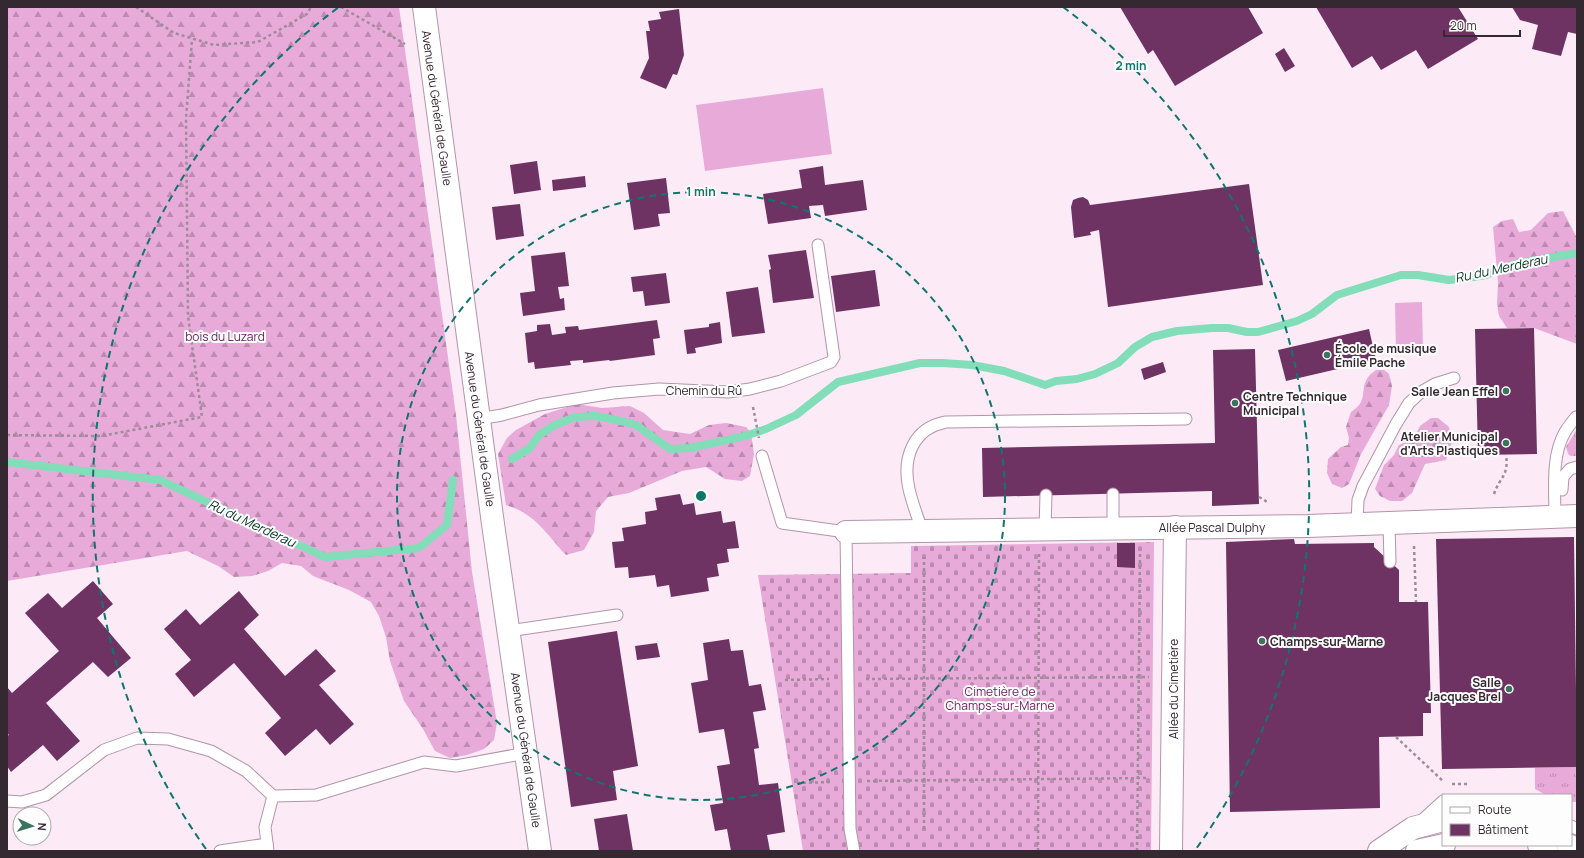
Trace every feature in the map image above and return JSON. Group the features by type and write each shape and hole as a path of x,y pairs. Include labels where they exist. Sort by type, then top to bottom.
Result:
{"street":[{"name":"Avenue du Général de Gaulle","path":"424,7 508,631 540,851"},
{"name":"Allée Pascal Dulphy","path":"846,532 1356,524 1565,517"},
{"name":"Allée du Cimetière","path":"1171,851 1175,527"},
{"path":"1378,851 1413,828 1442,820"},
{"path":"1417,851 1442,845"}],"lane":[{"name":"Chemin du Rû","path":"479,419 502,415 539,404 613,393 659,389 728,392 750,389 781,382 831,362 834,358 818,245"},
{"path":"1356,524 1358,500 1363,486 1409,403 1421,392 1435,384 1454,378"},
{"path":"1565,517 1556,464 1559,446 1564,432 1576,417"},
{"path":"922,531 909,489 907,466 912,447 917,438 923,431 936,424 946,422 1186,419"},
{"path":"762,456 782,523 846,532 850,829 854,851"},
{"path":"1565,517 1562,477 1570,469 1577,467"},
{"path":"1113,494 1113,528"},
{"path":"1042,529 1046,495"},
{"path":"1389,523 1390,562"},
{"path":"508,631 617,615"},
{"path":"7,801 22,802 46,795 104,750 137,738 168,739 211,751 246,771 273,796 316,796 424,762 456,766 526,753"},
{"path":"220,851 268,848 265,827 273,796"},
{"path":"1413,828 1442,802"}],"path":[{"path":"136,7 174,34 214,45 258,42 307,14 311,7"},
{"path":"342,7 411,47"},
{"path":"7,435 101,436 202,417 188,316 186,119 192,39"},
{"path":"1493,519 1493,499 1497,486 1508,466 1506,454"},
{"path":"1038,851 1042,529"},
{"path":"1414,545 1416,602"},
{"path":"1136,851 1140,554"},
{"path":"924,557 924,829"},
{"path":"785,680 1173,677"},
{"path":"1396,737 1446,784 1470,784"},
{"path":"797,783 849,781 1173,778"}],"green space":[{"name":"bois du Luzard","path":"7,7 399,7 456,415 472,572 497,723 494,740 484,749 467,755 450,758 435,751 423,729 404,701 390,661 386,637 379,616 371,602 349,590 313,576 301,566 282,563 268,571 252,576 234,577 218,566 187,551 7,581"},
{"path":"823,88 832,154 705,171 696,105"},
{"path":"1563,211 1577,238 1577,344 1534,328 1507,328 1499,316 1497,304 1498,282 1493,227 1502,221 1513,219 1519,232 1531,230 1548,213"},
{"path":"1422,302 1423,353 1396,353 1395,303"},
{"path":"1376,370 1384,370 1389,374 1392,386 1389,405 1361,454 1349,484 1342,488 1332,484 1327,473 1328,459 1341,447 1348,445 1349,438 1346,427 1351,412 1357,408 1360,403 1366,381"},
{"path":"577,404 602,408 630,406 644,413 663,430 690,434 709,425 726,423 746,427 751,433 754,454 750,476 742,481 725,479 706,467 682,471 629,493 608,497 596,511 594,532 584,550 566,555 533,519 506,505 498,454 507,438 516,430 545,414"},
{"path":"1431,418 1438,418 1449,427 1452,442 1446,460 1425,464 1412,493 1402,501 1390,501 1380,496 1375,489 1384,465 1394,455 1399,445 1415,436 1420,426"},
{"path":"1577,429 1577,456 1571,456 1568,454 1566,447"},
{"name":"Cimetière de Champs-sur-Marne","path":"1154,542 1151,851 803,851 758,575 911,573 911,546"},
{"path":"1577,767 1577,802 1572,802 1572,794 1544,794 1535,789 1535,768"}],"building":[{"path":"1120,7 1248,7 1263,33 1175,86 1153,50 1148,54"},
{"path":"1316,7 1458,7 1478,39 1428,69 1416,50 1381,70 1372,56 1352,68"},
{"path":"1512,7 1577,7 1577,34 1568,32 1561,56 1532,49 1538,25 1520,20"},
{"path":"679,9 684,55 677,75 673,74 666,89 640,78 649,58 646,31 650,31 648,21 661,19 659,12"},
{"path":"1284,48 1295,66 1285,72 1275,54"},
{"path":"537,161 541,190 514,194 510,165"},
{"path":"823,166 825,185 863,180 867,210 825,216 823,205 809,206 811,218 768,224 763,194 802,188 799,170"},
{"path":"585,176 586,187 553,191 552,180"},
{"path":"666,178 670,213 658,214 660,226 634,230 627,183"},
{"path":"1249,184 1263,285 1108,307 1099,230 1090,232 1091,235 1074,238 1071,207 1073,200 1083,197 1088,200 1090,205"},
{"path":"520,204 524,236 496,240 492,207"},
{"path":"806,250 814,298 773,303 769,270 771,269 768,255"},
{"path":"565,252 569,286 558,287 560,299 564,298 565,310 523,316 520,293 535,291 531,256"},
{"path":"875,270 880,306 836,312 831,276"},
{"path":"666,273 670,303 645,306 643,291 633,292 631,277"},
{"path":"758,287 765,333 732,337 726,292"},
{"path":"657,320 660,338 653,339 655,355 583,363 583,360 570,361 571,365 535,369 534,362 528,363 525,333 537,331 537,325 550,324 552,335 566,333 565,327 578,326 579,330"},
{"path":"720,322 722,343 695,348 696,353 687,354 684,330 709,327 709,324"},
{"name":"Salle Jean Effel","path":"1534,328 1537,454 1478,455 1475,329"},
{"name":"École de musique Émile Pache","path":"1369,329 1376,360 1286,381 1278,350"},
{"name":"Centre Technique Municipal","path":"1255,349 1259,504 1212,506 1212,491 983,497 982,448 1215,443 1213,350"},
{"path":"1163,362 1166,372 1144,380 1141,369"},
{"path":"680,494 683,505 694,503 696,515 721,511 723,523 735,521 739,548 727,549 729,562 717,564 719,576 707,578 709,591 671,597 669,585 657,587 655,575 629,578 628,567 615,568 612,542 624,541 622,528 646,524 645,512 657,510 655,498"},
{"name":"Salle Jacques Brel","path":"1574,537 1577,767 1442,769 1436,539"},
{"path":"1294,539 1295,544 1374,543 1374,547 1399,570 1399,602 1428,602 1431,713 1423,713 1423,736 1379,737 1380,808 1230,812 1226,542"},
{"path":"1117,543 1135,543 1135,568 1117,567"},
{"path":"93,581 113,604 97,618 131,658 108,677 93,662 46,703 80,741 57,761 43,745 11,772 7,766 7,736 9,735 7,733 7,687 12,693 59,651 25,613 48,593 62,608"},
{"path":"239,591 259,615 244,629 285,676 316,649 336,671 319,685 354,724 330,745 316,729 285,756 265,733 281,718 234,663 194,697 175,674 191,660 164,629 186,609 200,625"},
{"path":"617,631 638,766 613,771 617,800 571,807 548,642"},
{"path":"729,639 731,651 743,650 749,686 761,684 766,710 753,712 759,748 754,749 759,785 778,783 785,832 767,835 770,851 731,851 727,829 715,831 710,805 723,803 717,766 730,764 724,729 699,733 691,683 708,680 703,643"},
{"path":"657,643 660,657 637,660 635,646"},
{"path":"627,814 633,851 599,851 594,819"}],"waterway":[{"name":"Ru du Merderau","path":"512,459 530,448 539,435 555,425 575,417 596,416 636,425 670,449 690,448 745,436 766,429 796,415 838,382 920,363 972,365 1004,371 1045,385 1056,381 1077,379 1095,374 1118,363 1135,347 1152,337 1177,331 1212,328 1228,328 1247,332 1258,332 1297,321 1312,314 1337,295 1401,275 1418,275 1449,280 1467,278 1486,275 1518,263 1577,253"},
{"name":"Ru du Merderau","path":"7,462 160,480 325,557 419,548 447,525 453,480"}],"place":[{"name":"École de musique Émile Pache","path":"1327,355"},
{"name":"Salle Jean Effel","path":"1506,391"},
{"name":"Centre Technique Municipal","path":"1235,403"},
{"name":"Atelier Municipal d'Arts Plastiques","path":"1506,443"},
{"name":"Champs-sur-Marne","path":"1262,641"},
{"name":"Salle Jacques Brel","path":"1509,689"}]}
